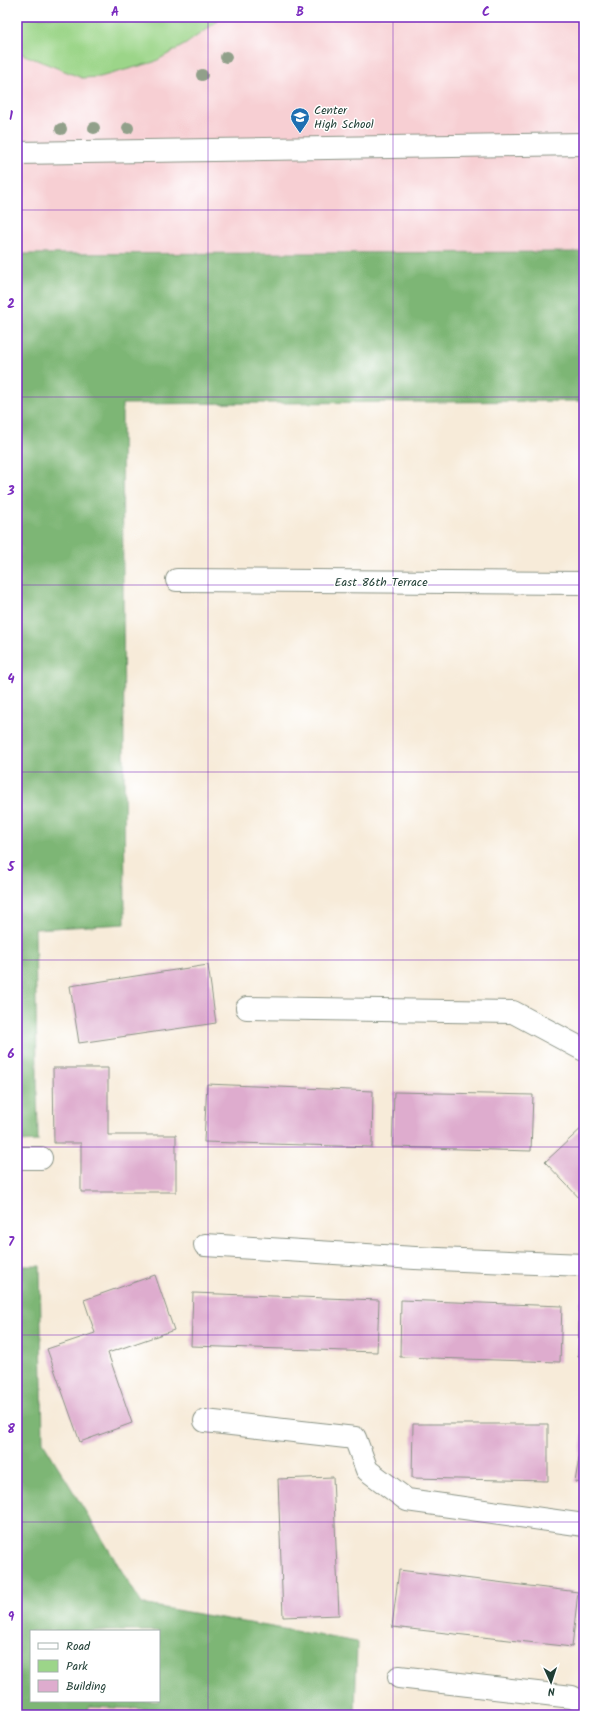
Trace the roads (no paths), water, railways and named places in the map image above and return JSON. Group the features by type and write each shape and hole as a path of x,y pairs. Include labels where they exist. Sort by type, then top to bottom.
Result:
{"street":[{"path":"17,153 584,144"},
{"name":"East 86th Terrace","path":"177,580 584,583"},
{"path":"247,1008 513,1012 584,1050"},
{"path":"17,1158 41,1158"},
{"path":"205,1245 415,1258 584,1265"},
{"path":"205,1421 355,1438 367,1470 407,1500 584,1525"},
{"path":"400,1678 572,1697 584,1703"}],"place":[{"name":"Center High School","path":"300,134"}]}
